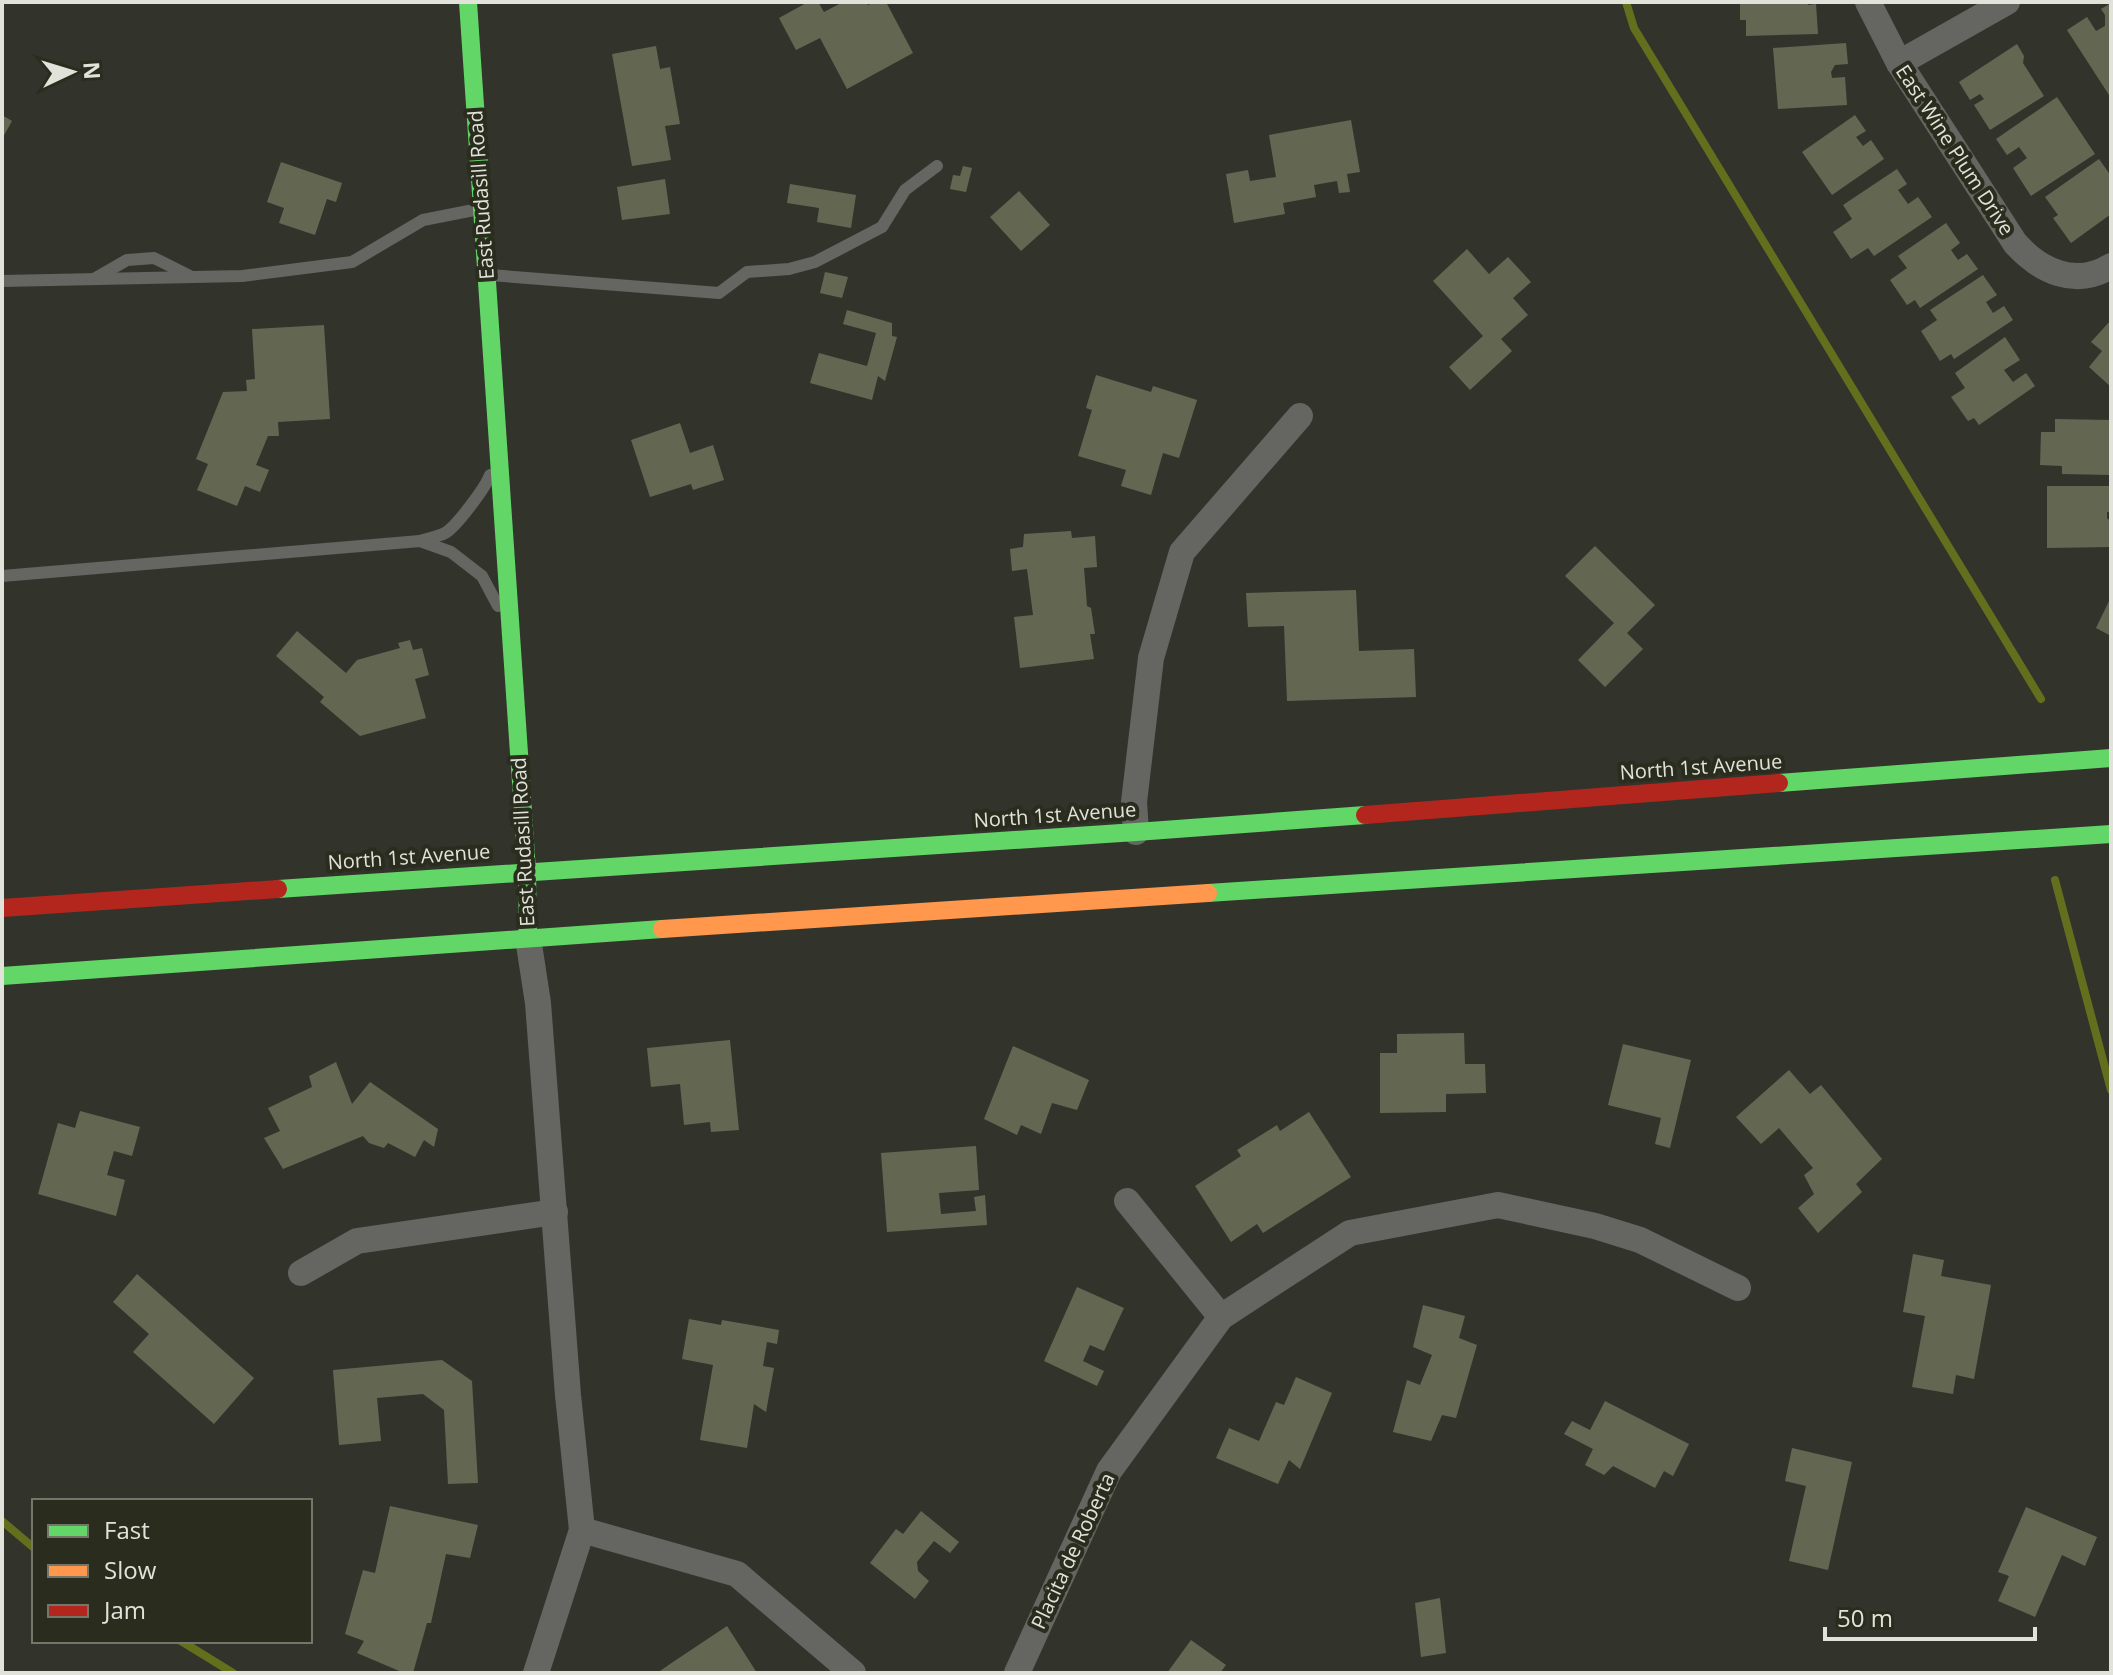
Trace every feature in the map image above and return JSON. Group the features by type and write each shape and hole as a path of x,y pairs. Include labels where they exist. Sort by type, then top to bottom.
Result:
{"main road":[{"name":"East Rudasill Road","path":"468,2 527,871 528,938"},
{"name":"North 1st Avenue","path":"2,908 1136,832 2111,758"},
{"path":"2,976 528,938 2111,834"}],"street":[{"name":"East Wine Plum Drive","path":"1868,2 1899,63 2015,243 2026,255 2051,272 2067,275 2093,275 2111,266"},
{"path":"1899,63 2007,2"},
{"path":"1136,832 1134,802 1151,658 1182,552 1300,416"},
{"name":"East Rudasill Road","path":"528,938 538,1003 568,1395 582,1530 536,1673"},
{"path":"1127,1201 1221,1317"},
{"name":"Placita de Roberta","path":"1017,1673 1109,1471 1221,1317 1350,1233 1498,1205 1595,1226 1640,1240 1738,1288"},
{"path":"301,1273 357,1241 555,1212"},
{"path":"582,1530 737,1574 853,1673"}],"lane":[{"path":"487,274 719,293 747,272 789,269 815,262 882,227 905,190 937,166"},
{"path":"2,281 242,276 352,262 423,220 482,208"},
{"path":"92,280 127,260 154,258 193,278"},
{"path":"2,576 420,541 448,532 488,482 498,450"},
{"path":"420,541 451,552 482,576 511,630"}],"building":[{"path":"808,2 818,2 824,12 843,2 866,2 868,5 886,2 913,53 847,89 820,38 796,50 779,18"},
{"path":"1740,2 1816,4 1818,34 1746,36 1746,20 1740,20"},
{"path":"2111,3 2109,95 2067,30 2087,17 2096,31 2105,26 2105,15 2101,9"},
{"path":"1846,43 1848,64 1835,65 1831,72 1832,78 1845,77 1847,105 1778,109 1773,48"},
{"path":"2017,44 2024,56 2023,63 2044,96 1990,130 1974,105 1984,99 1980,94 1970,100 1959,82"},
{"path":"656,46 660,69 670,67 680,124 665,126 671,160 632,166 612,54"},
{"path":"2057,97 2095,154 2031,196 2013,168 2027,158 2019,147 2007,155 1996,139"},
{"path":"2,115 12,121 2,139"},
{"path":"1855,115 1866,131 1856,137 1863,146 1871,140 1884,159 1832,195 1802,152"},
{"path":"1351,120 1360,172 1347,174 1350,192 1339,193 1337,181 1314,185 1316,197 1283,203 1285,214 1234,223 1226,174 1248,170 1250,181 1276,177 1269,135"},
{"path":"2099,159 2111,176 2111,214 2071,243 2053,218 2058,215 2045,197"},
{"path":"281,162 342,183 336,202 327,199 315,235 279,223 284,208 267,202"},
{"path":"963,166 972,168 966,192 950,189 953,175 960,176"},
{"path":"1897,169 1907,184 1898,190 1908,204 1918,197 1932,217 1874,256 1868,248 1851,259 1833,232 1852,219 1843,205"},
{"path":"665,179 670,214 622,220 617,187"},
{"path":"790,184 856,195 851,228 817,222 819,208 787,203"},
{"path":"1019,191 1050,225 1021,251 990,217"},
{"path":"1946,223 1960,243 1951,250 1958,260 1967,254 1978,269 1920,308 1915,300 1907,305 1890,280 1907,268 1898,256"},
{"path":"1467,249 1489,274 1508,257 1531,282 1513,298 1528,315 1501,339 1512,351 1470,390 1449,367 1483,336 1433,281"},
{"path":"825,272 848,277 842,298 820,293"},
{"path":"1983,275 1997,295 1986,302 1993,313 2004,306 2013,320 1954,359 1951,354 1940,361 1921,331 1937,320 1930,310"},
{"path":"847,310 892,323 892,336 897,337 885,381 878,376 872,400 810,383 819,353 867,366 876,333 843,324"},
{"path":"2111,320 2111,387 2089,367 2102,351 2091,342"},
{"path":"324,325 330,419 278,422 279,436 268,436 256,465 269,470 260,492 245,486 237,506 197,490 208,464 196,459 223,392 247,391 246,380 255,379 252,329"},
{"path":"2005,337 2020,360 2004,370 2013,382 2026,373 2035,386 1979,425 1974,418 1968,421 1951,397 1965,388 1955,373"},
{"path":"1096,375 1151,392 1153,386 1197,400 1179,458 1163,453 1151,495 1121,486 1126,470 1078,456 1092,410 1086,408"},
{"path":"2055,419 2111,420 2111,475 2062,474 2062,466 2040,465 2041,432 2055,432"},
{"path":"680,423 690,453 713,445 724,480 693,490 691,484 650,497 631,440"},
{"path":"2047,486 2111,486 2111,512 2107,512 2107,518 2111,522 2111,547 2047,548"},
{"path":"1071,531 1072,538 1095,536 1097,567 1084,568 1087,606 1091,608 1095,634 1090,634 1094,659 1020,668 1014,617 1033,615 1027,569 1012,571 1010,549 1023,547 1024,534"},
{"path":"1595,546 1655,605 1627,633 1643,649 1605,687 1578,660 1614,623 1565,576"},
{"path":"1356,590 1359,651 1414,649 1416,697 1287,701 1284,626 1248,627 1246,593"},
{"path":"2111,597 2111,636 2096,628"},
{"path":"297,631 346,673 357,660 400,648 398,643 410,640 413,650 422,648 429,675 415,679 426,718 360,736 320,702 324,697 276,656"},
{"path":"1464,1033 1465,1064 1485,1064 1486,1093 1446,1094 1446,1112 1380,1113 1380,1053 1397,1053 1397,1034"},
{"path":"730,1040 739,1130 711,1132 710,1122 684,1125 680,1084 651,1087 647,1048"},
{"path":"1623,1044 1691,1060 1670,1148 1655,1144 1661,1118 1608,1105"},
{"path":"1013,1046 1089,1080 1077,1110 1052,1103 1041,1134 1021,1125 1017,1135 984,1119"},
{"path":"336,1062 352,1104 370,1082 438,1129 434,1147 424,1140 415,1157 388,1143 384,1148 369,1143 363,1136 283,1169 264,1138 280,1131 268,1108 312,1087 309,1076"},
{"path":"1789,1070 1810,1094 1821,1085 1882,1159 1856,1184 1862,1192 1818,1233 1798,1208 1814,1194 1804,1175 1813,1168 1779,1128 1761,1144 1736,1117"},
{"path":"80,1111 140,1127 132,1156 114,1151 107,1175 125,1180 116,1216 38,1194 58,1123 75,1128"},
{"path":"1309,1112 1351,1177 1263,1233 1257,1224 1231,1242 1195,1186 1241,1156 1237,1150 1277,1125 1280,1131"},
{"path":"976,1146 979,1190 939,1193 941,1214 976,1211 974,1197 985,1195 987,1225 887,1232 881,1153"},
{"path":"1913,1254 1944,1260 1941,1276 1991,1285 1974,1379 1956,1375 1953,1394 1912,1387 1925,1316 1903,1312"},
{"path":"137,1274 254,1378 214,1424 133,1352 149,1334 113,1302"},
{"path":"1077,1287 1124,1308 1104,1351 1090,1345 1083,1361 1104,1371 1097,1386 1044,1361"},
{"path":"1423,1305 1465,1316 1459,1338 1477,1345 1456,1418 1442,1415 1431,1441 1393,1432 1407,1380 1420,1385 1432,1355 1413,1347"},
{"path":"689,1319 721,1325 722,1320 779,1330 777,1344 767,1342 763,1366 774,1368 766,1412 754,1404 747,1448 700,1440 713,1365 682,1359"},
{"path":"442,1360 472,1381 478,1483 448,1484 444,1410 423,1394 377,1398 381,1441 339,1445 333,1370"},
{"path":"1296,1377 1332,1393 1300,1469 1289,1460 1278,1484 1216,1458 1229,1428 1259,1441 1276,1402 1284,1405"},
{"path":"1605,1401 1689,1444 1673,1476 1664,1471 1655,1488 1613,1466 1604,1475 1585,1465 1593,1449 1564,1434 1572,1421 1590,1430"},
{"path":"1792,1448 1852,1462 1828,1570 1789,1561 1806,1486 1785,1481"},
{"path":"390,1506 478,1525 470,1558 446,1554 431,1623 427,1623 413,1673 404,1673 357,1653 364,1641 345,1634 363,1570 375,1573"},
{"path":"2026,1507 2097,1537 2085,1566 2062,1555 2035,1617 1998,1601 2009,1576 1998,1572"},
{"path":"921,1511 959,1542 950,1553 934,1541 917,1562 918,1571 929,1581 915,1599 870,1563 896,1529 903,1534"},
{"path":"1440,1598 1446,1653 1421,1657 1415,1603"},
{"path":"727,1626 757,1673 657,1673 673,1662"},
{"path":"1191,1640 1226,1665 1220,1673 1167,1673"}],"waterway":[{"path":"1626,2 1634,28 2041,699"},
{"path":"2055,880 2111,1090"},
{"path":"2,1521 32,1546"},
{"path":"184,1643 233,1673"}],"traffic: fast":[{"path":"468,2 527,871 528,938"},
{"path":"1779,783 2111,758"},
{"path":"278,889 1365,815"},
{"path":"1208,893 2111,834"},
{"path":"2,976 662,929"}],"traffic: slow":[{"path":"662,929 1208,893"}],"traffic: jam":[{"path":"1365,815 1779,783"},
{"path":"2,908 278,889"}]}
